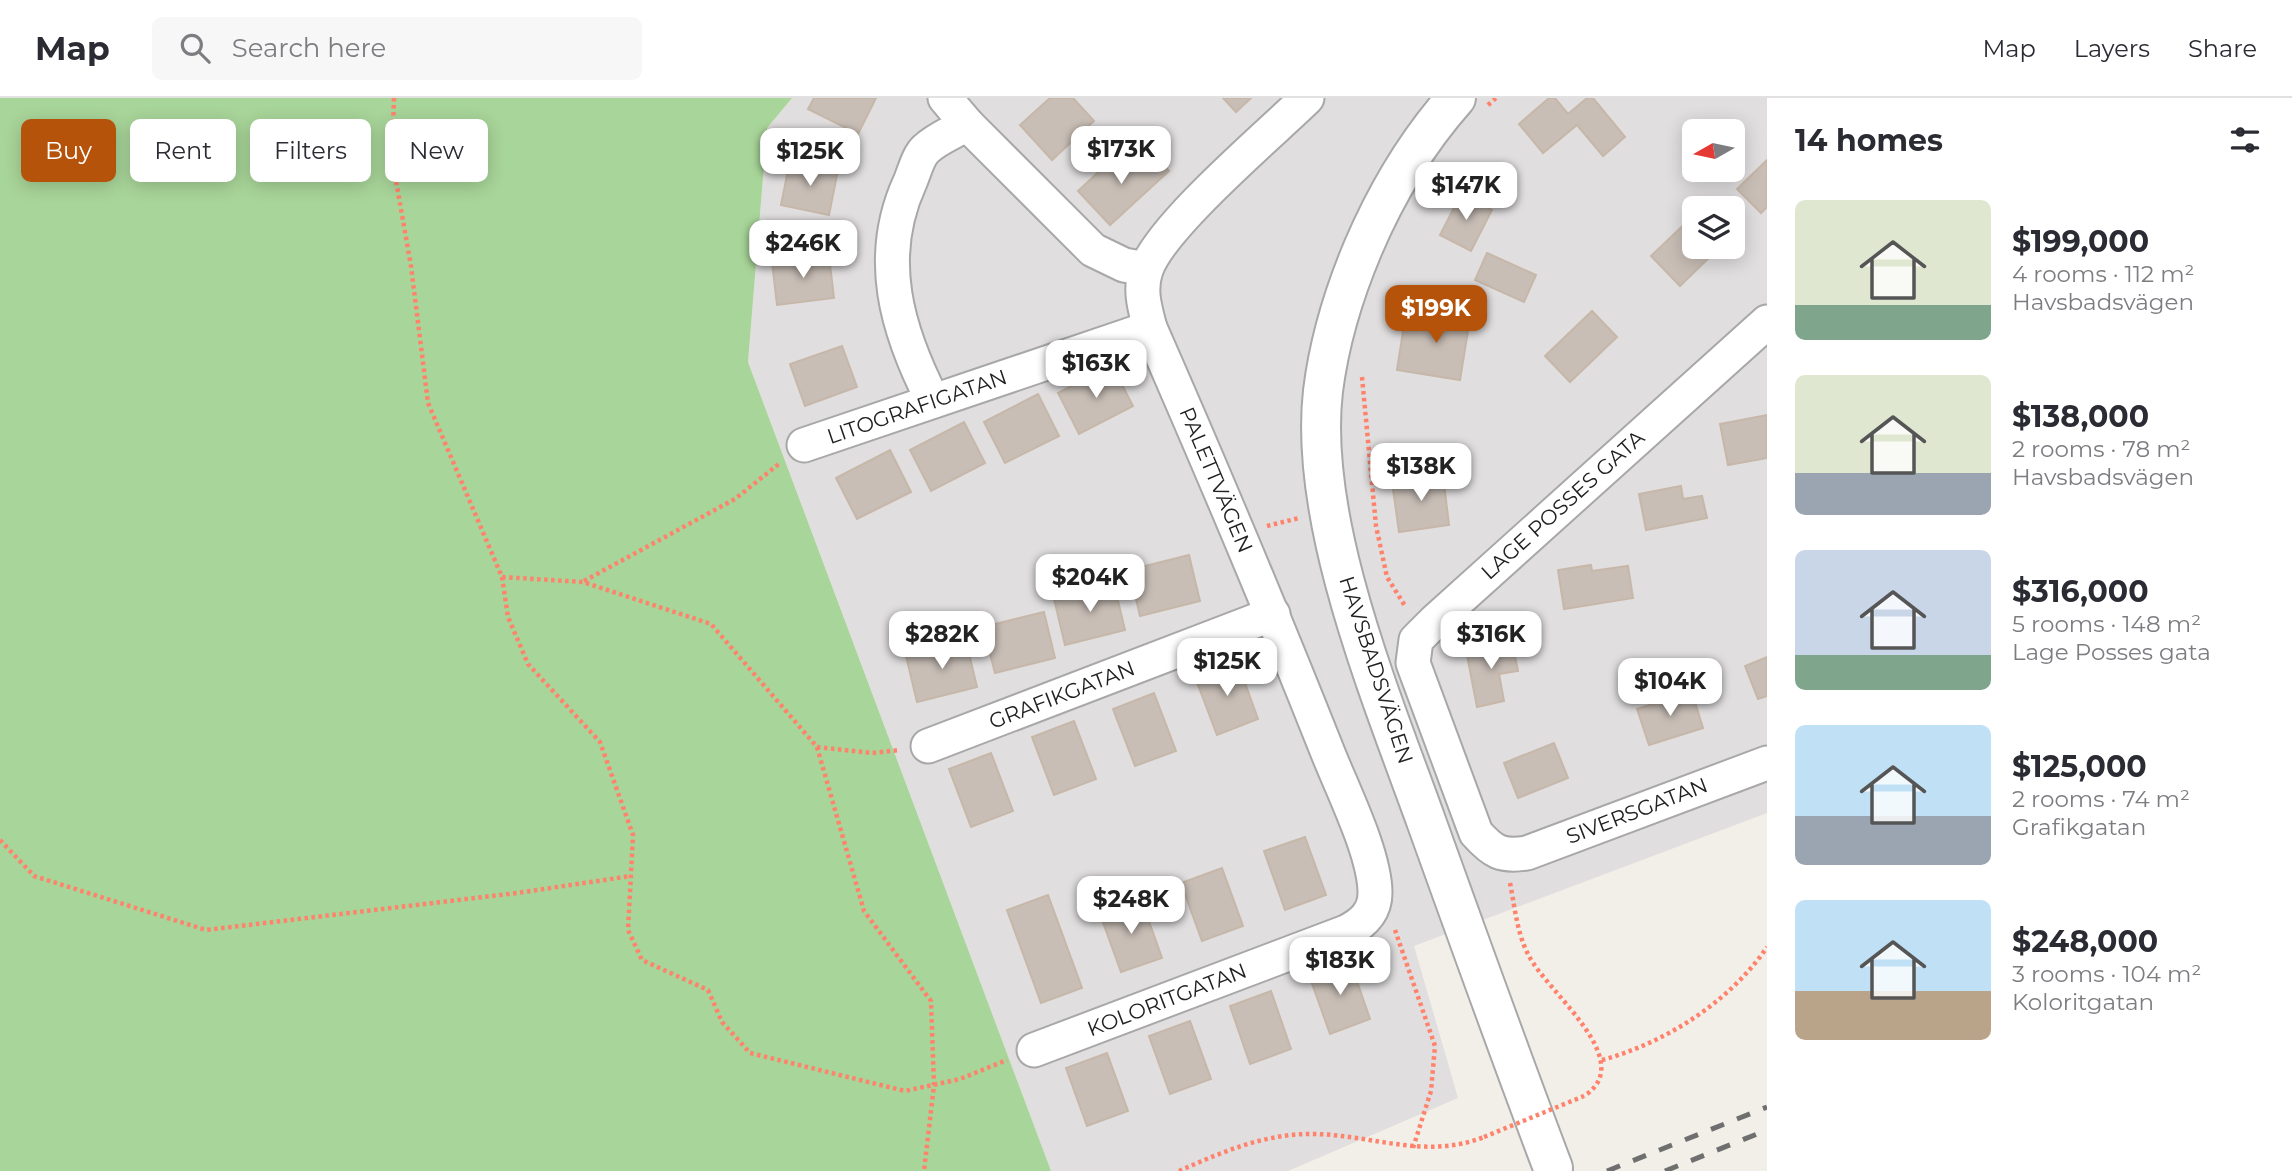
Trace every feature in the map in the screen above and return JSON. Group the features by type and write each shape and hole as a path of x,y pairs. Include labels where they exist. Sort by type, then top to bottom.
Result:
{"street":[{"path":"945,98 967,124 1093,250 1124,265 1146,269 1176,224 1307,98"},
{"name":"HAVSBADSVÄGEN","path":"1456,98 1413,153 1381,206 1353,271 1335,330 1323,391 1325,478 1353,614 1553,1168"},
{"path":"933,401 914,365 900,326 890,259 902,198 924,150 967,124"},
{"name":"PALETTVÄGEN","path":"1146,269 1142,296 1150,328 1273,614 1366,849 1375,901"},
{"name":"LAGE POSSES GATA","path":"1416,640 1767,322"},
{"name":"LITOGRAFIGATAN","path":"804,445 1150,328"},
{"name":"GRAFIKGATAN","path":"928,746 1273,614"},
{"path":"1416,640 1413,663 1420,687 1476,833 1491,850 1505,857"},
{"name":"SIVERSGATAN","path":"1505,857 1527,853 1767,762"},
{"name":"KOLORITGATAN","path":"1034,1050 1346,932 1357,926 1375,901"}],"path":[{"path":"394,98 392,158 411,266 428,403 502,577 508,617 528,664 600,742 633,835 628,930 642,960 708,990 722,1023 750,1054 905,1091 960,1079 1034,1050"},
{"path":"1362,375 1363,412 1378,539 1387,577 1408,611 1416,640"},
{"path":"583,582 735,499 804,445"},
{"path":"1239,533 1307,516"},
{"path":"502,577 583,582 711,624 817,747 864,911 931,1001 934,1084 924,1171"},
{"path":"817,747 872,753 928,746"},
{"path":"0,840 34,876 206,930 517,893 631,876"},
{"path":"1179,1171 1251,1143 1285,1135 1317,1134 1413,1148 1454,1146 1484,1137 1584,1096 1600,1083 1602,1060 1589,1034 1539,975 1520,937 1505,857"},
{"path":"1375,901 1397,934 1435,1046 1431,1091 1413,1148"},
{"path":"1602,1060 1638,1050 1727,995 1767,947"}],"shaded area":[{"path":"792,98 1767,98 1767,813 1414,946 1458,1098 1288,1171 1051,1171 748,362 767,128"}],"green space":[{"path":"0,98 792,98 767,128 748,362 1051,1171 0,1171"}],"building":[{"path":"814,98 876,98 858,134 808,109"},
{"path":"1050,98 1073,98 1094,121 1052,160 1020,125"},
{"path":"1223,98 1251,98 1236,112"},
{"path":"1549,98 1555,98 1568,114 1587,98 1593,98 1625,137 1603,156 1577,125 1543,153 1519,124"},
{"path":"1120,152 1137,170 1155,155 1169,171 1110,225 1078,191"},
{"path":"790,160 838,170 829,215 781,205"},
{"path":"1767,160 1767,207 1761,213 1737,189"},
{"path":"1461,194 1492,210 1471,251 1440,235"},
{"path":"1682,226 1682,259 1708,259 1680,286 1651,256"},
{"path":"1487,253 1536,275 1524,302 1475,280"},
{"path":"829,256 834,298 777,305 772,262"},
{"path":"1434,306 1471,312 1460,380 1397,370 1404,325 1430,329"},
{"path":"1592,311 1617,337 1570,382 1545,356"},
{"path":"842,346 857,387 805,406 790,364"},
{"path":"1112,365 1133,406 1079,434 1058,393"},
{"path":"1038,394 1059,436 1005,463 984,422"},
{"path":"1767,415 1767,458 1728,465 1720,424"},
{"path":"964,422 985,463 931,491 910,450"},
{"path":"890,450 911,492 857,519 836,478"},
{"path":"1443,475 1449,525 1399,532 1392,482"},
{"path":"1681,486 1683,499 1702,496 1707,518 1646,530 1639,494"},
{"path":"1189,555 1200,601 1140,616 1129,570"},
{"path":"1591,565 1592,571 1628,566 1633,598 1564,609 1558,570"},
{"path":"1114,584 1125,630 1065,645 1054,599"},
{"path":"1044,612 1055,658 995,673 983,627"},
{"path":"966,641 977,687 917,702 906,656"},
{"path":"1512,641 1518,671 1499,674 1504,701 1477,707 1466,650"},
{"path":"1767,657 1767,696 1758,699 1745,666"},
{"path":"1237,661 1258,719 1217,735 1195,677"},
{"path":"1692,692 1703,728 1649,745 1637,709"},
{"path":"1154,693 1176,751 1135,766 1113,709"},
{"path":"1074,721 1096,779 1054,795 1032,737"},
{"path":"1554,743 1568,778 1518,798 1504,763"},
{"path":"991,753 1013,811 971,827 949,769"},
{"path":"1305,837 1326,895 1285,910 1264,851"},
{"path":"1222,868 1243,926 1202,941 1181,883"},
{"path":"1048,895 1082,988 1041,1003 1007,910"},
{"path":"1141,899 1162,958 1121,972 1100,914"},
{"path":"1350,961 1370,1019 1330,1034 1309,975"},
{"path":"1271,991 1291,1049 1250,1064 1230,1006"},
{"path":"1190,1021 1211,1079 1170,1094 1149,1036"},
{"path":"1107,1053 1128,1111 1087,1126 1066,1068"}],"railway":[{"path":"1607,1171 1767,1107"},
{"path":"1665,1171 1767,1130"}]}
